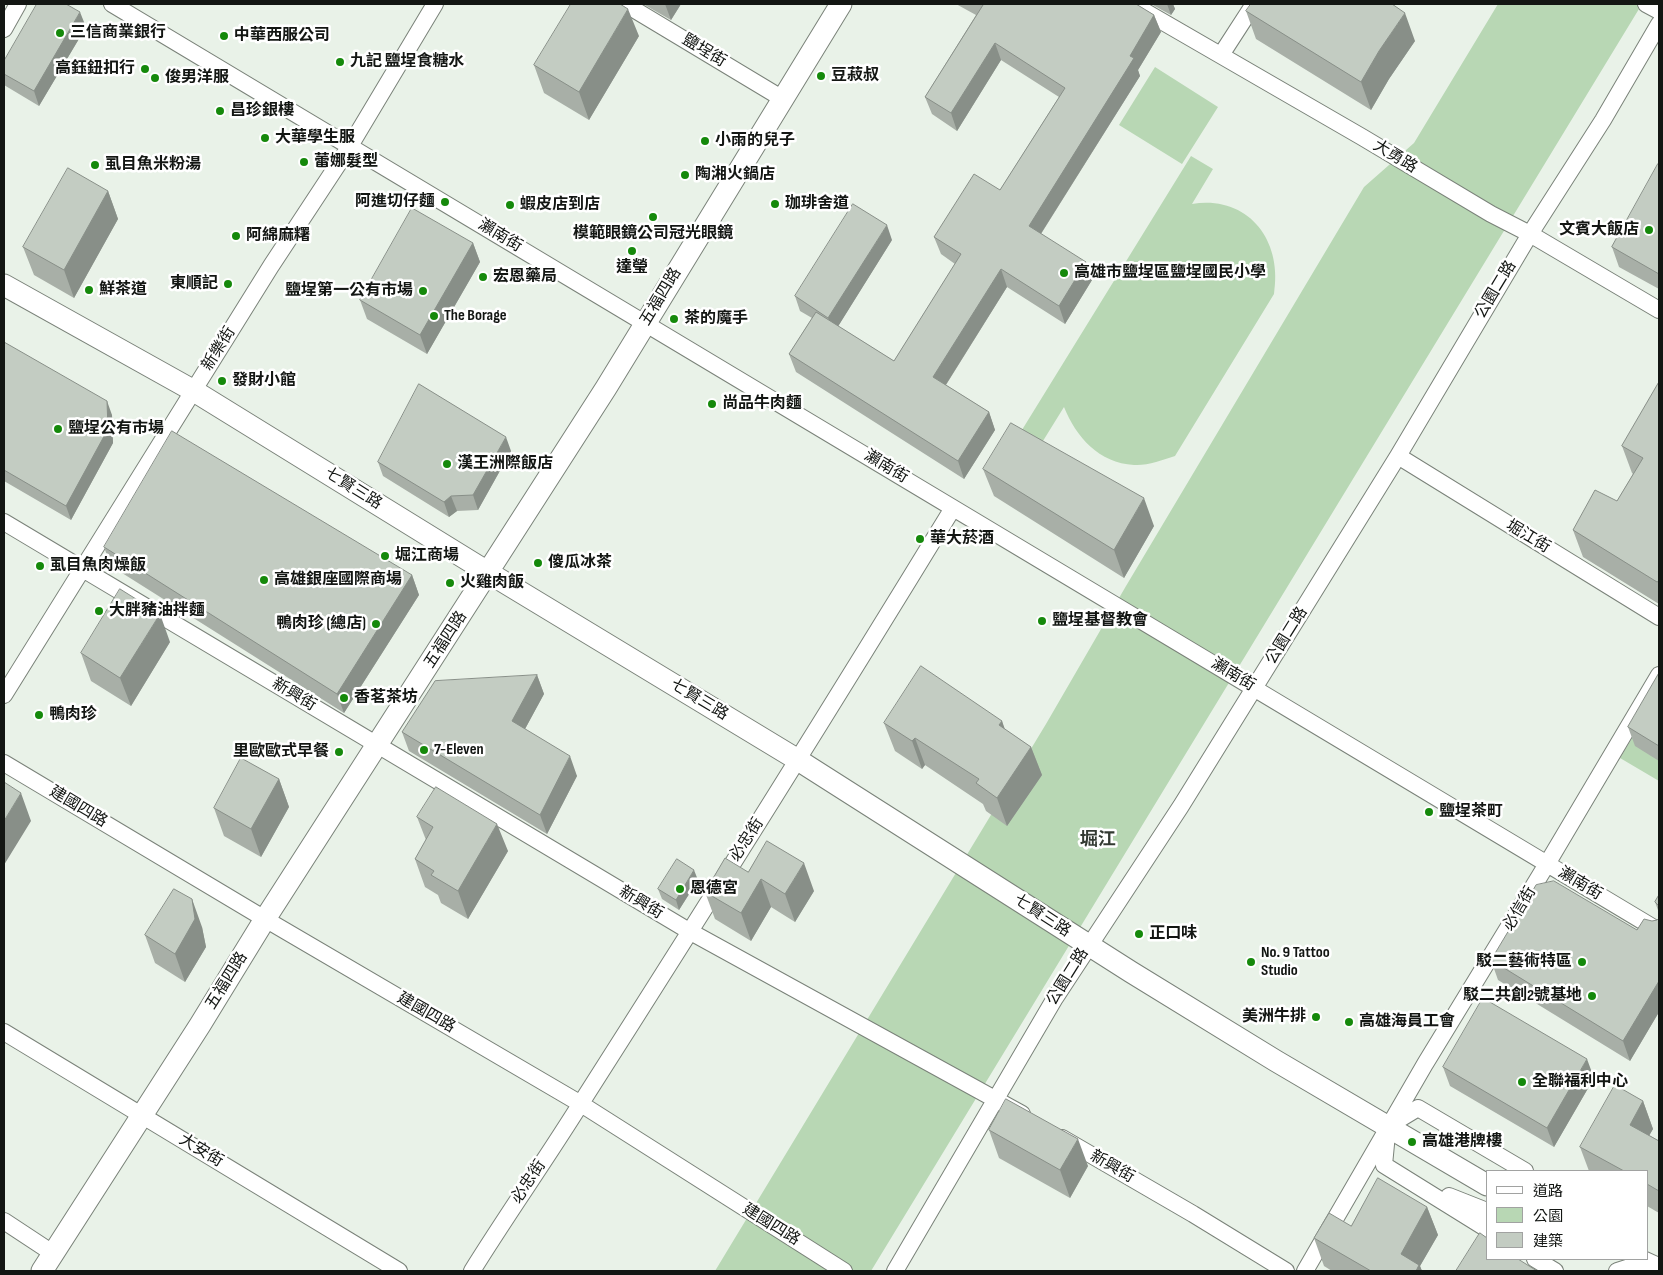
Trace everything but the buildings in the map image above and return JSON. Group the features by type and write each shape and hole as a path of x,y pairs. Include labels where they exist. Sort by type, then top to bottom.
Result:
{"street":[{"path":"4,29 18,4"},
{"name":"瀨南街","path":"112,4 1659,931"},
{"name":"新樂街","path":"4,695 271,266 350,146 435,4"},
{"name":"鹽埕街","path":"625,4 783,99"},
{"name":"五福四路","path":"42,1271 142,1116 265,919 489,573 606,388 841,4"},
{"name":"大勇路","path":"1132,4 1659,310"},
{"path":"1222,55 1254,4"},
{"path":"1646,4 1659,11"},
{"name":"公園二路","path":"895,1271 994,1099 1088,946 1181,806 1255,688 1398,456 1530,234 1603,120 1659,24"},
{"name":"七賢三路","path":"4,285 194,391 489,573 798,760 1088,946 1276,1061 1486,1184"},
{"name":"堀江街","path":"1398,456 1659,617"},
{"name":"必忠街","path":"472,1271 581,1104 798,760 953,508"},
{"name":"新興街","path":"4,522 689,931 1043,1126 1286,1271"},
{"name":"必信街","path":"1305,1271 1388,1126 1548,864 1659,675"},
{"name":"建國四路","path":"4,763 265,919 581,1104 844,1271"},
{"name":"大安街","path":"4,1032 399,1271"},
{"path":"1486,1228 1384,1165 1388,1126 1418,1108 1524,1170"},
{"path":"1405,1178 1486,1212"},
{"path":"4,1221 54,1254"},
{"path":"1537,1260 1555,1271"},
{"path":"1617,1271 1649,1263"}],"green space":[{"path":"1498,4 1642,4 871,1271 715,1271 1046,724 1364,187 1414,143"},
{"path":"1155,67 1218,107 1182,164 1119,125"},
{"path":"1191,156 1213,169 1192,204 1212,203 1230,207 1245,214 1257,225 1267,239 1273,256 1275,274 1274,294 1175,456 1144,465 1121,463 1110,459 1100,454 1082,438 1064,407 1038,449 1017,438"},
{"path":"1659,694 1659,781 1620,758"}],"place":[{"name":"三信商業銀行","path":"60,33"},
{"name":"中華西服公司","path":"224,36"},
{"name":"九記 鹽埕食糖水","path":"340,62"},
{"name":"高鈺鈕扣行","path":"145,69"},
{"name":"豆菽叔","path":"821,76"},
{"name":"俊男洋服","path":"155,78"},
{"name":"昌珍銀樓","path":"220,111"},
{"name":"大華學生服","path":"265,138"},
{"name":"小雨的兒子","path":"705,141"},
{"name":"蕾娜髮型","path":"304,162"},
{"name":"虱目魚米粉湯","path":"95,165"},
{"name":"陶湘火鍋店","path":"685,175"},
{"name":"阿進切仔麵","path":"445,202"},
{"name":"珈琲舍道","path":"775,204"},
{"name":"蝦皮店到店","path":"510,205"},
{"name":"模範眼鏡公司冠光眼鏡","path":"653,217"},
{"name":"文賓大飯店","path":"1649,230"},
{"name":"阿綿麻糬","path":"236,236"},
{"name":"達瑩","path":"632,251"},
{"name":"高雄市鹽埕區鹽埕國民小學","path":"1064,273"},
{"name":"宏恩藥局","path":"483,277"},
{"name":"東順記","path":"228,284"},
{"name":"鮮茶道","path":"89,290"},
{"name":"鹽埕第一公有市場","path":"423,291"},
{"name":"The Borage","path":"434,316"},
{"name":"茶的魔手","path":"674,319"},
{"name":"發財小館","path":"222,381"},
{"name":"尚品牛肉麵","path":"712,404"},
{"name":"鹽埕公有市場","path":"58,429"},
{"name":"漢王洲際飯店","path":"447,464"},
{"name":"華大菸酒","path":"920,539"},
{"name":"堀江商場","path":"385,556"},
{"name":"傻瓜冰茶","path":"538,563"},
{"name":"虱目魚肉燥飯","path":"40,566"},
{"name":"高雄銀座國際商場","path":"264,580"},
{"name":"火雞肉飯","path":"450,583"},
{"name":"大胖豬油拌麵","path":"99,611"},
{"name":"鹽埕基督教會","path":"1042,621"},
{"name":"鴨肉珍 (總店)","path":"376,624"},
{"name":"香茗茶坊","path":"344,698"},
{"name":"鴨肉珍","path":"39,715"},
{"name":"7-Eleven","path":"424,750"},
{"name":"里歐歐式早餐","path":"339,752"},
{"name":"鹽埕茶町","path":"1429,812"},
{"name":"恩德宮","path":"680,889"},
{"name":"正口味","path":"1139,934"},
{"name":"No. 9 Tattoo Studio","path":"1251,962"},
{"name":"駁二藝術特區","path":"1582,962"},
{"name":"駁二共創2號基地","path":"1592,996"},
{"name":"美洲牛排","path":"1316,1017"},
{"name":"高雄海員工會","path":"1349,1022"},
{"name":"全聯福利中心","path":"1522,1082"},
{"name":"高雄港牌樓","path":"1412,1142"}],"district":[{"name":"堀江","path":"1098,840"}]}
